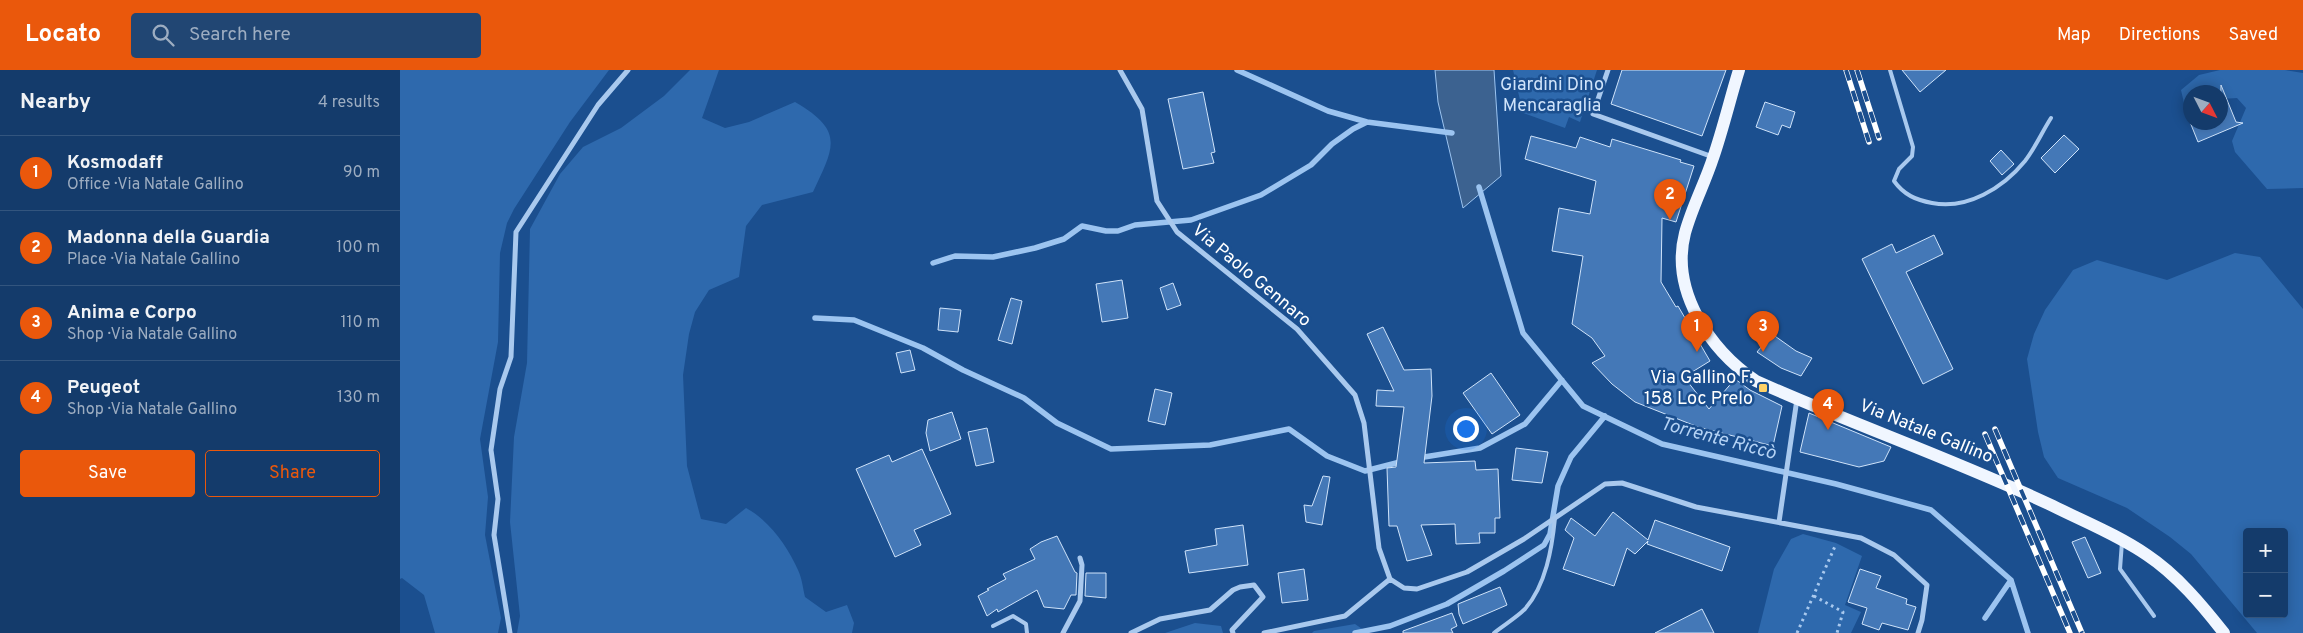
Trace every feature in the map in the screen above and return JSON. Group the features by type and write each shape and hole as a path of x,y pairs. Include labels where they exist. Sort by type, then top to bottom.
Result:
{"main road":[{"name":"Via Natale Gallino","path":"1739,70 1713,157 1685,233 1682,258 1684,281 1702,323 1722,353 1737,368 1756,381 1999,481 2122,539 2148,556 2170,574 2193,596 2224,633"}],"street":[{"path":"510,633 494,535 498,499 491,450 500,389 511,357 516,232 598,106 628,70"},
{"name":"Via Paolo Gennaro","path":"1120,70 1142,109 1157,201 1177,232 1298,330 1355,395 1364,423 1378,548 1390,579"},
{"path":"1608,70 1593,114 1713,157"},
{"path":"1779,522 1797,399"},
{"path":"1264,633 1345,616 1390,579 1404,588 1417,589 1467,572 1524,539 1605,484 1622,483 1696,507 1861,538 1894,555 1926,585 1922,620 1918,633"},
{"path":"1063,633 1080,601 1082,565 1080,558"},
{"path":"1131,633 1160,620 1181,614 1210,610 1233,590 1254,585 1263,597 1232,630 1233,633"}],"lane":[{"path":"1890,70 1913,147 1912,156 1898,169 1894,181 1901,190 1916,200 1936,204 1964,204 1995,188 2025,161 2051,118"},
{"path":"1494,633 1523,611 1535,593 1552,548 1555,518"},
{"path":"2122,539 2120,569 2154,616"},
{"path":"993,626 1013,616 1026,624 1027,633"}],"path":[{"path":"1798,633 1839,534"},
{"path":"1814,596 1843,612 1837,633"}],"green space":[{"path":"400,70 609,70 570,122 514,209 507,223 500,253 498,342 480,439 488,497 485,535 501,618 498,633 435,633 424,595 402,578 400,579"},
{"path":"690,70 719,70 702,118 725,128 749,122 795,102 822,122 828,131 831,141 826,163 813,192 762,205 746,226 739,277 709,290 695,312 689,334 683,375 687,466 701,519 726,524 746,508 754,513 770,527 789,552 799,573 805,597 826,612 847,605 854,623 852,633 517,633 520,616 510,522 514,437 527,363 530,229 560,174 583,147 621,128 664,96"},
{"name":"Giardini Dino Mencaraglia","path":"1513,70 1597,70 1580,122 1569,117 1565,128 1523,113"},
{"path":"2220,70 2285,70 2303,73 2303,188 2267,189 2235,152 2232,141 2246,108 2237,98 2228,99 2228,85 2187,85 2199,75"},
{"path":"2235,253 2260,257 2303,309 2303,633 2257,633 2244,618 2288,618 2288,528 2243,528 2243,616 2191,554 2170,537 2127,508 2058,478 2044,457 2038,432 2027,359 2034,334 2045,310 2073,270 2097,260 2167,280"},
{"path":"1803,534 1836,543 1862,556 1845,605 1861,612 1851,633 1758,633 1774,569 1791,539"},
{"path":"1195,623 1221,626 1223,633 1165,633"},
{"path":"1355,624 1368,633 1312,633 1314,631"}],"shaded area":[{"path":"1435,70 1494,70 1501,176 1463,208 1438,102"}],"building":[{"path":"1622,70 1726,70 1702,136 1611,104"},
{"path":"1902,70 1946,70 1920,92"},
{"path":"1203,92 1215,152 1211,153 1214,163 1183,169 1168,99"},
{"path":"1765,102 1795,112 1790,128 1782,125 1778,135 1756,127"},
{"path":"2228,102 2236,122 2243,123 2228,129"},
{"path":"2193,130 2226,130 2198,142"},
{"path":"2064,135 2079,149 2055,173 2041,158"},
{"path":"1531,136 1576,148 1580,137 1610,147 1612,139 1681,160 1680,162 1694,166 1676,222 1662,218 1661,282 1676,307 1678,306 1710,361 1684,377 1709,409 1735,379 1750,390 1782,406 1773,446 1698,427 1635,402 1612,384 1592,363 1605,356 1592,338 1572,324 1583,256 1552,251 1559,208 1590,214 1596,181 1525,159"},
{"path":"2001,150 2014,164 2002,175 1990,161"},
{"path":"1934,235 1943,254 1906,272 1953,369 1923,384 1862,259 1892,244 1896,253"},
{"path":"1122,280 1128,318 1102,322 1096,284"},
{"path":"1173,283 1181,305 1167,310 1160,288"},
{"path":"1011,298 1022,301 1012,344 998,340"},
{"path":"940,308 961,310 958,332 938,330"},
{"path":"1383,327 1404,370 1431,369 1432,396 1424,463 1475,461 1476,470 1498,469 1500,518 1495,518 1495,533 1479,533 1480,543 1456,544 1455,524 1421,525 1432,555 1407,561 1397,526 1389,526 1387,468 1396,467 1404,407 1376,406 1377,390 1394,391 1367,334"},
{"path":"1772,334 1796,351 1812,358 1801,376 1781,368 1757,352"},
{"path":"910,350 915,370 901,373 896,353"},
{"path":"1491,373 1520,415 1492,434 1463,393"},
{"path":"1155,389 1172,393 1165,425 1148,421"},
{"path":"952,412 961,439 930,451 926,433 928,420"},
{"path":"1809,413 1891,447 1884,461 1859,467 1800,452"},
{"path":"987,428 994,462 976,466 968,432"},
{"path":"1516,448 1548,452 1542,483 1512,480"},
{"path":"922,449 951,514 914,530 921,545 895,557 856,469 889,455 892,462"},
{"path":"1323,476 1330,477 1322,525 1306,522 1304,505 1312,506"},
{"path":"1613,512 1648,540 1655,520 1730,547 1722,571 1647,544 1648,541 1635,554 1627,548 1614,586 1563,569 1574,538 1565,530 1571,518 1595,536"},
{"path":"1243,525 1248,565 1189,573 1185,551 1217,545 1215,529"},
{"path":"1057,536 1077,573 1076,595 1071,595 1064,609 1044,607 1037,590 998,612 997,609 987,616 978,596 1006,579 1003,574 1035,559 1030,549 1041,542"},
{"path":"2085,537 2101,573 2088,578 2072,542"},
{"path":"1304,569 1308,600 1282,603 1278,573"},
{"path":"1860,569 1881,576 1876,588 1907,599 1906,604 1916,607 1908,630 1882,623 1879,630 1862,624 1867,608 1848,602"},
{"path":"1086,573 1106,573 1106,598 1085,596"},
{"path":"1500,587 1507,605 1463,624 1458,604"},
{"path":"1702,609 1714,633 1655,633"},
{"path":"1452,613 1457,626 1451,629 1453,633 1403,633 1403,631"}],"waterway":[{"path":"1237,70 1328,111 1367,122 1452,133"},
{"path":"933,263 955,256 993,257 1035,248 1064,239 1082,226 1106,231 1118,231 1135,225 1191,220 1261,195 1311,165 1332,144 1353,129 1367,122"},
{"name":"Torrente Riccò","path":"1479,187 1523,333 1583,406 1662,444 1836,484 1931,510 2011,580 2028,633"},
{"path":"815,318 854,320 923,348 963,370 1024,398 1057,423 1111,449 1210,445 1289,429 1327,456 1365,471 1404,461"},
{"path":"1418,458 1480,448 1525,424 1562,380"},
{"path":"1355,633 1390,626 1447,604 1544,545 1550,534 1558,486 1571,457 1605,416"},
{"path":"1985,618 2011,580"}],"railway":[{"path":"1846,70 1869,142"},
{"path":"1857,70 1879,138"},
{"path":"1995,429 2082,633"},
{"path":"1985,434 2070,633"}],"place":[{"name":"Madonna della Guardia","path":"1670,220"},
{"name":"Kosmodaff","path":"1697,352"},
{"name":"Anima e Corpo","path":"1763,352"},
{"name":"Via Gallino F. 158 Loc Prelo","path":"1763,388"},
{"name":"Peugeot","path":"1828,430"}]}
